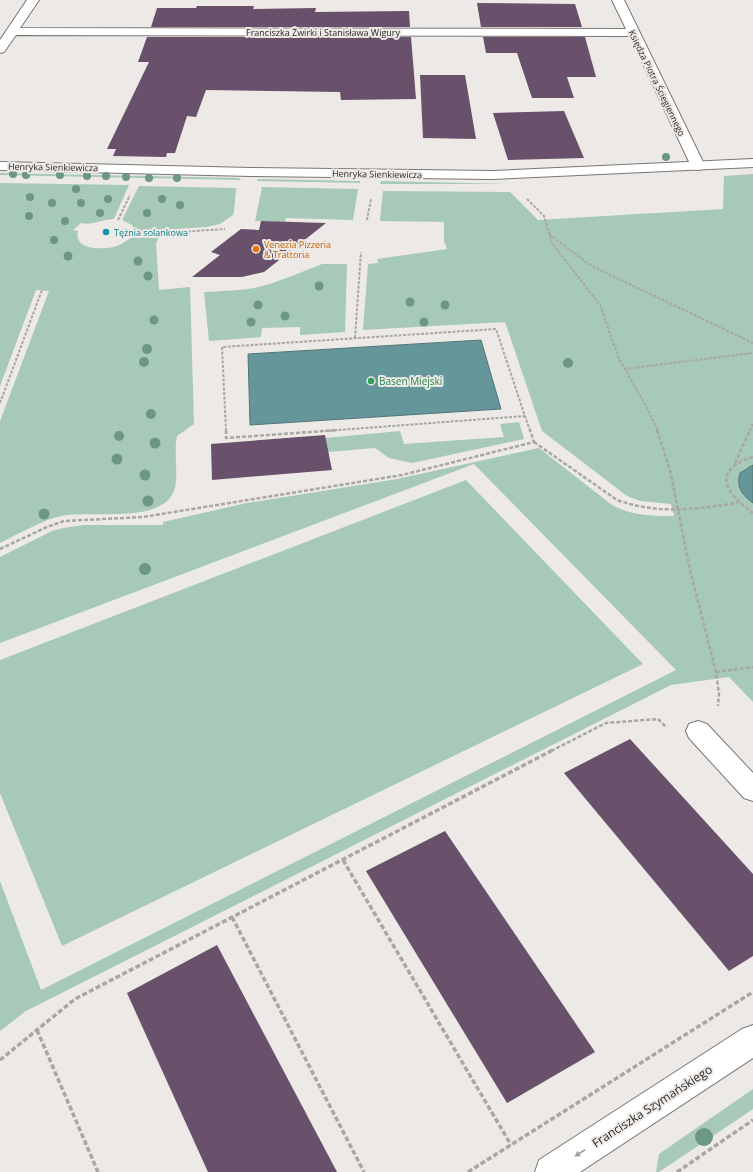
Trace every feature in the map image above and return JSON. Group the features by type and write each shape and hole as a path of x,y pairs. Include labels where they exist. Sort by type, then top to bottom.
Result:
{"street":[{"path":"0,48 33,0"},
{"name":"Księdza Piotra Ściegiennego","path":"618,0 698,166"},
{"name":"Franciszka Żwirki i Stanisława Wigury","path":"13,31 633,33"},
{"name":"Henryka Sienkiewicza","path":"0,166 493,175 753,163"},
{"path":"698,731 753,790"},
{"name":"Franciszka Szymańskiego","path":"551,1172 753,1040"}],"path":[{"path":"118,220 131,192"},
{"path":"367,220 372,193"},
{"path":"524,197 544,216 552,243 600,306 624,369 646,406 660,436 678,510 690,570 716,672 719,703 716,712 708,723 698,731"},
{"path":"134,235 225,229"},
{"path":"549,234 574,254 600,270 753,343"},
{"path":"355,338 361,252"},
{"path":"0,402 42,290"},
{"path":"525,416 226,438 222,347 496,329 534,442 617,500 632,506 650,509 678,510 738,502"},
{"path":"624,369 753,353"},
{"path":"735,463 753,423"},
{"path":"0,549 46,527 64,521 156,515 402,475 534,442"},
{"path":"753,457 735,463 727,470 725,478 727,487 738,502 753,513"},
{"path":"716,672 753,667"},
{"path":"0,1060 75,999 232,917 606,724 658,718"},
{"path":"342,860 511,1145"},
{"path":"232,917 364,1172"},
{"path":"468,1172 753,992"},
{"path":"37,1030 98,1172"},
{"path":"676,1172 753,1120"}],"green space":[{"path":"0,173 239,178 241,180 0,175"},
{"path":"753,174 753,702 729,677 671,685 26,1011 0,1031 0,881 41,990 676,670 474,464 0,643 0,557 52,531 63,528 84,525 163,525 163,522 247,503 397,479 539,448 612,505 620,509 642,515 674,516 671,504 640,501 627,496 542,431 505,322 363,330 368,264 378,263 377,259 447,249 444,241 444,222 380,221 383,191 510,192 538,220 723,209 724,176"},
{"path":"258,179 360,181 360,183 257,181"},
{"path":"381,181 510,184 380,184"},
{"path":"0,183 129,185 114,219 89,224 81,223 73,230 78,231 78,238 80,242 91,248 105,248 117,246 136,236 159,235 156,244 159,290 190,287 194,424 177,436 176,481 173,493 165,503 153,509 123,514 61,516 39,524 0,543 0,421 49,291 36,290 0,386"},
{"path":"139,186 236,188 233,215 220,224 206,227 135,232 132,225 122,220"},
{"path":"262,187 358,189 353,220 286,218 285,222 255,221"},
{"path":"322,264 347,264 345,332 300,335 300,327 262,328 261,337 209,341 204,292 263,286 280,281"},
{"path":"519,422 524,439 412,463 389,458 375,448 327,452 325,438 400,431 404,444 504,437 500,424"},
{"path":"466,480 643,664 62,946 0,793 0,660"},
{"path":"753,1089 753,1109 659,1172 656,1172 659,1154"}],"water":[{"name":"Basen Miejski","path":"481,340 501,409 250,425 248,354"},
{"path":"753,465 753,503 743,494 739,487 739,478 740,473"}],"building":[{"path":"477,3 575,4 582,27 481,27"},
{"path":"197,6 254,6 253,9 316,8 315,12 409,11 410,27 151,27 157,8 196,8"},
{"path":"147,37 411,37 416,99 341,100 340,92 206,90 196,117 187,116 175,153 167,153 166,157 113,156 116,149 107,149 149,62 138,62"},
{"path":"483,37 585,37 596,77 567,77 574,98 532,98 517,53 486,53"},
{"path":"420,75 465,75 476,139 423,138"},
{"path":"564,111 584,158 508,160 493,113"},
{"path":"261,221 326,223 264,272 242,277 192,277 220,255 211,252 241,229 259,230"},
{"path":"325,435 332,470 212,480 211,444"},
{"path":"630,739 753,874 753,956 729,971 564,773"},
{"path":"445,831 595,1052 507,1103 366,871"},
{"path":"217,945 337,1172 208,1172 127,993"}],"place":[{"name":"Tężnia solankowa","path":"106,232"},
{"name":"Venezia Pizzeria & Trattoria","path":"256,249"},
{"name":"Basen Miejski","path":"371,381"}]}
